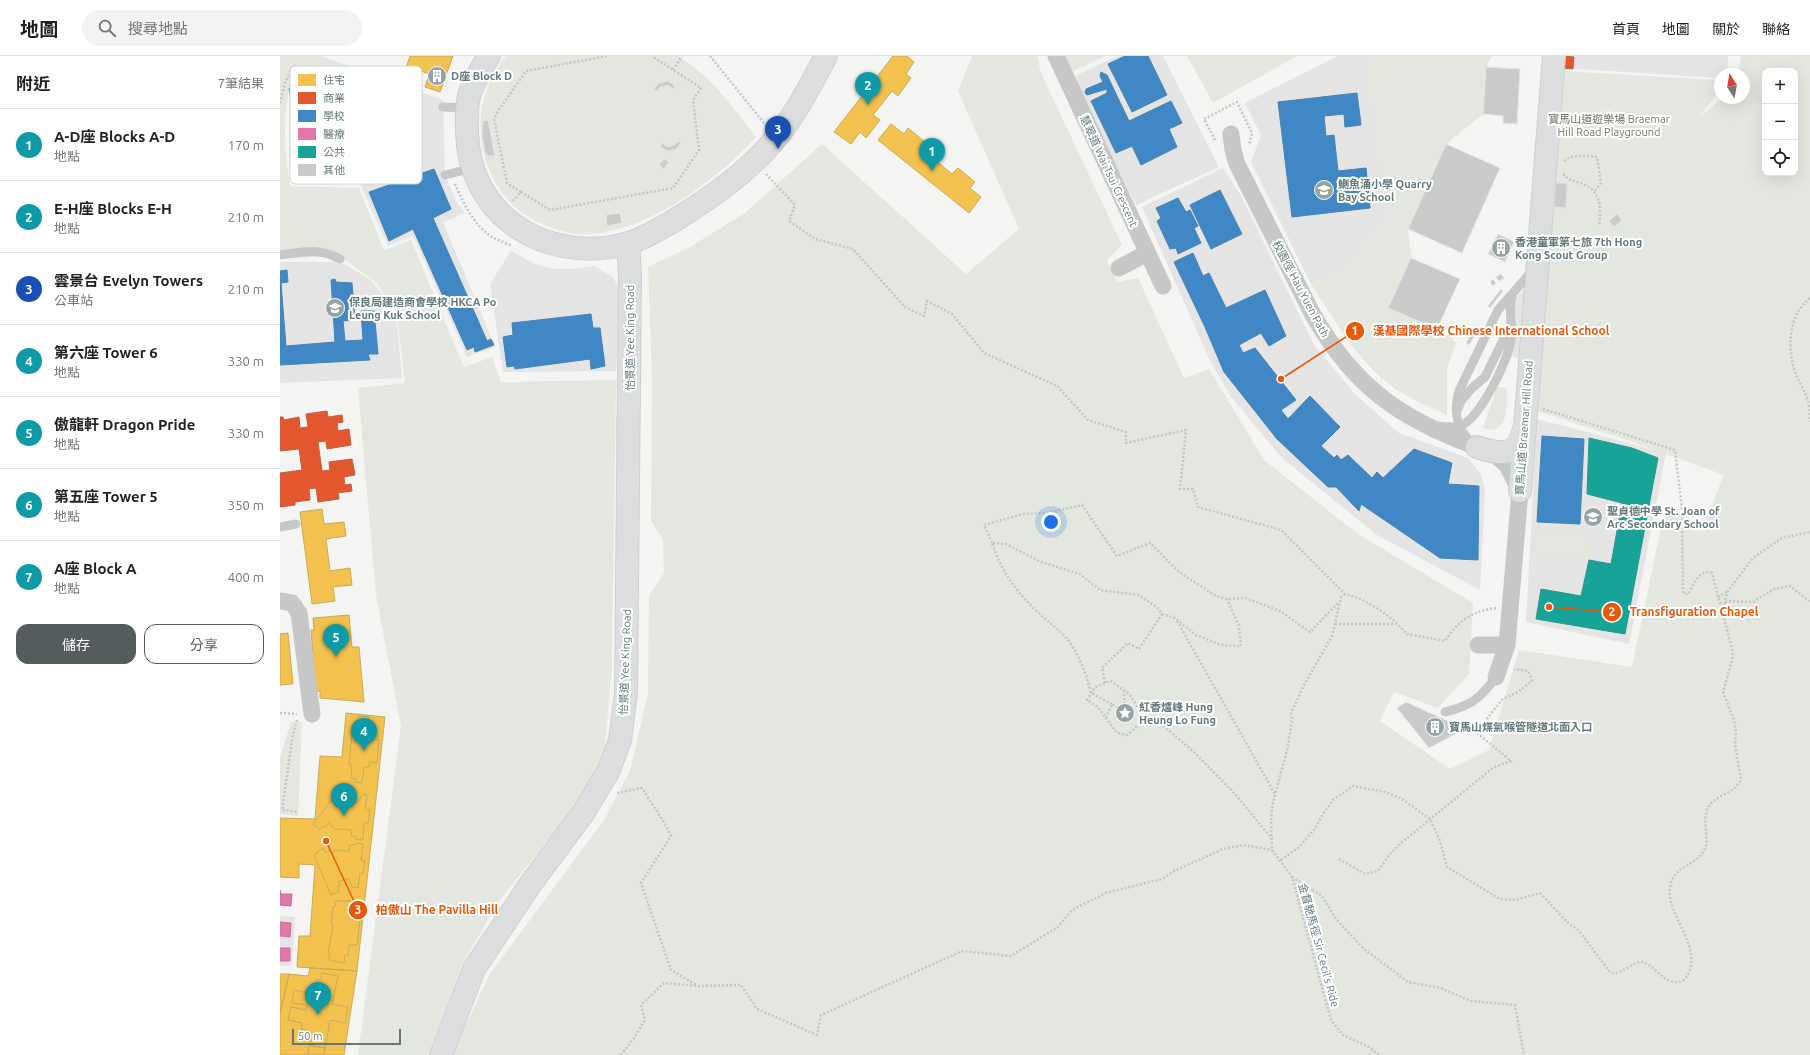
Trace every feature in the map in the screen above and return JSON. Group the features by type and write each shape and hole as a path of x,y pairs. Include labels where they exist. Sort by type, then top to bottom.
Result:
{"street":[{"path":"489,56 473,85 467,108 467,137 472,168 490,201 508,221 520,230 545,242 579,250 628,244 648,235 707,201 753,162 776,138 791,118 826,56"},
{"name":"慧翠道 Wai Tsui Crescent","path":"1056,56 1163,286"},
{"name":"寶馬山道 Braemar Hill Road","path":"1502,673 1508,645 1536,266 1554,56"},
{"name":"校園徑 Hau Yuen Path","path":"1231,134 1237,164 1323,333 1345,364 1365,384 1390,404 1421,424 1448,437 1495,455 1507,465 1520,491"},
{"name":"怡景道 Yee King Road","path":"441,1055 474,969 529,886 593,798 609,770 620,740 626,693 626,341 630,274 628,244"},
{"path":"1119,268 1147,253"},
{"path":"1481,449 1507,451 1515,448 1520,442 1525,426"},
{"path":"280,601 292,603 300,613 302,716"},
{"path":"1478,645 1508,645"}],"lane":[{"path":"443,107 467,108"},
{"path":"445,175 472,168"},
{"path":"280,255 317,250 340,259"},
{"path":"1481,449 1466,437 1459,426 1455,416 1457,399 1469,369 1498,310 1536,266"},
{"path":"1421,424 1450,427 1459,426 1465,423 1476,412 1495,382 1509,353 1511,338 1510,309 1515,290"},
{"path":"1455,416 1461,401 1471,389 1485,377 1511,324"},
{"path":"280,527 296,524"},
{"path":"1445,712 1463,708 1478,699 1502,673"}],"path":[{"path":"607,56 526,71 494,119 507,183 550,210 673,188 700,150 693,100 701,88 652,56"},
{"path":"673,70 682,56"},
{"path":"710,56 765,124"},
{"path":"280,103 285,83 290,72"},
{"path":"1562,163 1567,158 1584,156 1597,157 1601,183 1594,192"},
{"path":"761,169 795,205 789,221 815,238 853,249 905,307 924,316 926,301 952,314 984,353 1057,386 1088,420 1126,432 1126,443 1186,430 1180,489 1193,489 1198,507 1281,530 1345,594 1361,600 1392,619 1407,634 1445,641 1454,627 1462,620 1484,609 1500,607"},
{"path":"1561,173 1570,181 1584,185 1599,197 1601,212 1599,226"},
{"path":"511,203 521,192"},
{"path":"1809,299 1798,311 1793,323 1791,345 1795,371 1809,404 1810,422"},
{"path":"1539,408 1675,450 1682,509 1683,591 1684,594 1688,594 1699,575 1710,572 1714,576 1718,598 1724,612"},
{"path":"1124,690 1125,713 1091,693 1083,665 1067,639 1035,610 1011,584 998,560 984,525 1023,514 1048,513 1082,505 1117,556 1150,543 1179,572 1216,596 1227,599 1245,598 1280,611 1310,632 1339,602"},
{"path":"1280,860 1298,848 1314,830 1333,800 1353,786 1385,792 1402,799 1430,819 1440,841 1447,868 1500,899 1515,900 1540,893 1579,931 1610,972 1614,974 1618,973 1635,962 1644,962 1670,982 1679,982 1684,980 1689,970 1689,949 1685,932 1672,903 1670,890 1672,880 1678,871 1697,858 1704,850 1706,842 1705,818 1709,806 1716,799 1734,788 1741,779 1735,745 1736,732 1734,720 1723,692 1733,653 1724,618 1724,601 1728,591 1753,558 1782,538 1810,532"},
{"path":"992,543 1006,544 1041,562 1080,574 1100,590 1138,595 1159,609 1162,614 1175,618 1196,635 1221,645 1241,646 1239,626 1227,599"},
{"path":"1724,601 1753,602 1774,588 1790,586 1810,602"},
{"path":"1718,598 1728,591"},
{"path":"621,1055 645,1020 641,1005 664,984 698,986 741,985 757,1008 817,1035 821,1015 962,951 1011,956 1058,927 1072,910 1106,893 1162,879 1174,871 1223,849 1243,845 1272,850 1273,839 1271,815 1288,746 1292,719 1291,713 1304,685 1332,636 1339,602 1341,597 1345,594"},
{"path":"1105,683 1102,668 1128,643 1139,649 1162,614"},
{"path":"1175,618 1275,795"},
{"path":"1335,624 1396,624"},
{"path":"1339,859 1365,874 1378,871 1389,855 1401,843 1430,819 1494,768 1511,761 1476,732 1503,699 1518,692 1532,681 1528,671 1502,673"},
{"path":"1146,719 1127,735 1117,733 1098,708 1087,700 1095,687 1111,681 1124,690 1129,694 1146,719 1160,723 1195,752 1235,794 1273,839"},
{"path":"1106,718 1112,704"},
{"path":"280,713 302,716 293,734 282,810 298,812"},
{"path":"616,788 612,794 642,788 671,836 641,883 671,970 698,986"},
{"name":"金督馳馬徑 Sir Cecil's Ride","path":"1272,850 1292,877 1331,1020 1344,1035 1369,1047 1379,1055"},
{"path":"1292,877 1322,896 1336,919 1364,949 1408,982 1440,988 1471,1001 1515,1005 1524,1055"}],"shaded area":[{"path":"1117,56 1163,56 1219,167 1136,205 1073,77"},
{"name":"鰂魚涌小學 Quarry Bay School","path":"1338,56 1364,56 1387,218 1339,270 1311,284 1251,162 1261,135 1245,103"},
{"path":"1563,56 1728,56 1727,68 1714,68 1714,78 1562,68"},
{"path":"327,58 349,66 328,66"},
{"path":"422,92 443,100 445,175 457,203 465,213 443,222 495,347 467,357 413,236 388,246 360,184 422,184"},
{"path":"1223,168 1240,194 1314,345 1355,394 1399,433 1468,458 1481,474 1485,492 1480,590 1377,535 1282,458 1232,398 1211,363 1142,207"},
{"path":"511,251 535,264 553,269 572,269 594,266 613,277 621,293 616,371 503,372 490,284"},
{"name":"保良局建造商會學校 HKCA Po Leung Kuk School","path":"280,262 341,262 371,280 382,294 397,323 402,378 280,383"},
{"name":"聖貞德中學 St. Joan of Arc Secondary School","path":"1537,419 1666,453 1629,644 1526,622"},
{"path":"280,916 295,917 292,966 280,966"}],"green space":[{"path":"280,56 321,56 327,58 328,66 290,66 290,88 286,113 285,137 286,161 290,186 359,188 384,250 411,240 464,367 492,357 501,382 616,380 612,666 604,755 589,789 500,900 463,962 428,1055 358,1055 401,726 376,595 358,388 405,383 397,315 377,283 340,256 280,259"},
{"path":"506,56 678,56 701,73 721,93 756,137 721,170 701,186 656,214 633,224 610,231 582,234 555,229 526,215 509,201 497,184 488,165 482,145 481,123 483,102 490,81"},
{"name":"寶馬山道遊樂場 Braemar Hill Road Playground","path":"972,56 1037,56 1041,73 1122,245 1107,260 1117,282 1138,278 1184,378 1209,369 1264,460 1358,534 1473,603 1469,674 1438,708 1394,692 1380,721 1450,769 1489,750 1519,650 1632,667 1666,504 1701,531 1724,475 1624,439 1534,410 1562,71 1714,80 1714,97 1700,117 1715,104 1750,104 1750,68 1739,68 1741,56 1810,56 1810,1055 452,1055 489,975 604,820 630,771 648,694 649,596 664,573 663,540 651,520 652,380 648,267 690,247 745,213 822,144 966,274 1019,229 958,91"},
{"path":"1065,56 1105,56 1071,72"},
{"path":"1187,56 1297,56 1213,103"},
{"path":"1364,56 1492,56 1486,67 1483,114 1446,144 1408,229 1411,258 1389,307 1437,329 1456,342 1447,369 1447,415 1405,395 1380,377 1368,365 1338,326 1311,284 1339,270 1387,218"},
{"path":"1526,286 1519,358 1511,357 1516,298"},
{"path":"1497,387 1507,388 1507,404 1503,422 1496,429 1491,430 1483,428"},
{"path":"1536,529 1590,532 1589,560 1535,557"},
{"path":"291,722 302,722 298,816 280,814 280,758"}],"building: 住宅":[{"name":"D座 Block D","path":"410,56 453,56 440,92 425,87 429,74 422,71 422,66 407,66"},
{"path":"893,56 907,56 914,62 906,74 911,78 898,96 892,91 873,115 880,120 866,138 860,132 851,144 834,132"},
{"path":"891,124 904,134 908,128 925,142 921,148 952,174 958,168 975,182 970,188 981,197 969,213 878,140"},
{"path":"322,509 324,524 344,522 346,536 326,539 330,571 350,568 352,585 333,587 335,601 312,604 300,512"},
{"path":"349,615 352,647 359,647 364,702 320,698 320,691 316,692 311,630 314,630 313,618"},
{"path":"288,633 293,684 280,685 280,634"},
{"path":"346,713 385,717 357,971 297,967 299,936 310,936 315,865 299,864 299,878 280,877 280,818 315,819 320,756 342,757"},
{"path":"358,716 369,717 367,734 373,735 372,739 379,740 377,763 370,762 369,767 364,767 362,783 355,782 356,779 351,778 352,765 349,765 352,732 356,733"},
{"path":"344,783 351,788 348,797 354,802 358,802 363,794 367,795 365,810 370,810 368,823 364,823 363,840 355,839 355,836 351,836 352,830 336,829 328,823 325,827 323,826 320,829 313,824"},
{"path":"355,843 363,844 361,860 365,861 363,874 360,873 358,888 352,887 349,879 346,879 338,882 340,886 338,887 339,891 331,895 314,855 323,848 325,852 330,851 333,854 334,850 349,851 350,845 355,845"},
{"path":"336,901 351,901 350,908 353,909 352,919 360,921 357,945 349,945 348,955 345,955 344,963 329,960 330,954 328,954 333,925 331,925 333,906 335,907"},
{"path":"310,968 357,971 344,1055 280,1055 280,1013 289,974 308,976"},
{"path":"322,973 338,976 332,1004 348,1007 345,1023 330,1020 325,1048 309,1045 311,1039 307,1038 308,1030 301,1029 302,1023 288,1020 291,1007 306,1010 307,1005 292,1003 294,990 308,993 309,987 315,988 317,980 321,980"},
{"path":"280,974 289,974 280,1013"},
{"path":"309,1045 325,1048 324,1055 308,1055"}],"building: 商業":[{"path":"1563,56 1574,57 1573,69 1562,68"},
{"path":"327,411 328,417 342,415 343,422 337,423 338,431 349,429 351,445 327,449 326,441 318,442 322,471 330,470 329,462 352,459 355,475 344,477 345,485 351,484 352,491 338,493 339,499 318,502 316,488 309,489 310,500 295,502 295,505 280,507 280,473 302,470 299,449 280,451 280,417 283,417 284,420 299,417 300,428 308,427 306,414"}],"building: 學校":[{"path":"1125,56 1148,56 1167,95 1132,112 1108,64"},
{"path":"1101,72 1107,75 1129,121 1171,101 1182,123 1169,129 1177,147 1141,165 1132,146 1116,153 1091,101 1107,93 1107,89 1087,95 1085,93 1086,89 1103,82 1100,76"},
{"path":"1357,93 1361,125 1345,127 1344,114 1324,116 1326,136 1334,135 1338,171 1366,168 1370,208 1292,217 1278,102"},
{"path":"434,169 451,209 433,218 487,341 491,339 494,345 475,352 474,347 467,350 413,229 389,241 369,192 392,184 422,184 422,173"},
{"path":"1220,190 1242,234 1211,249 1190,205"},
{"path":"1178,198 1186,212 1190,210 1198,226 1194,228 1201,243 1178,254 1176,248 1170,249 1157,221 1161,218 1156,208"},
{"path":"1193,253 1203,276 1209,273 1226,308 1265,290 1286,336 1269,346 1261,333 1239,345 1243,353 1255,348 1296,400 1281,410 1288,419 1310,396 1340,427 1321,446 1334,458 1337,455 1341,460 1348,455 1372,478 1377,472 1383,478 1414,449 1452,463 1448,484 1479,486 1478,560 1440,558 1361,504 1359,511 1336,487 1328,487 1277,439 1224,372 1205,327 1174,262"},
{"path":"287,270 288,282 281,283 286,346 335,342 331,280 335,279 336,282 352,283 355,320 343,321 345,341 363,340 361,311 374,311 378,354 368,354 370,360 280,365 280,271"},
{"path":"591,314 593,328 600,328 605,366 591,369 590,359 515,369 514,366 507,367 503,337 513,335 512,323"},
{"path":"1542,436 1584,439 1580,524 1537,522"}],"building: 醫療":[{"path":"280,890 281,894 292,894 291,906 280,905"},
{"path":"280,922 291,923 290,937 280,936"},
{"path":"280,948 290,948 290,961 280,961"}],"building: 公共":[{"path":"1589,438 1632,448 1658,458 1625,634 1536,619 1541,589 1581,596 1589,560 1611,564 1622,503 1587,494"}],"building: 其他":[{"path":"1486,67 1520,69 1517,124 1503,123 1503,116 1483,114"},
{"path":"668,81 675,86 673,89 668,85 660,87 657,91 654,89 659,83"},
{"path":"488,120 495,156 488,156 485,152 482,136 483,121"},
{"path":"678,141 681,143 676,149 667,151 660,146 662,143 667,147 675,145"},
{"path":"1446,144 1500,168 1462,253 1408,229"},
{"path":"664,159 669,162 664,169 659,165"},
{"path":"1556,183 1567,183 1566,208 1554,207"},
{"path":"620,213 622,223 607,226 606,215"},
{"path":"1617,214 1622,220 1614,227 1609,221"},
{"name":"香港童軍第七旅 7th Hong Kong Scout Group","path":"1498,234 1514,242 1505,262 1488,254"},
{"path":"1411,258 1460,279 1437,329 1388,308"},
{"path":"1501,274 1504,278 1499,281 1496,277"},
{"path":"1493,279 1496,283 1493,286 1490,282"},
{"path":"1501,289 1503,291 1490,308 1488,306"},
{"path":"1476,326 1480,328 1469,345 1466,343"},
{"path":"617,418 620,418 620,434 616,434"},
{"name":"寶馬山煤氣喉管隧道北面入口","path":"1406,702 1454,724 1461,731 1429,748 1397,708"}],"place":[{"name":"D座 Block D","path":"437,76"},
{"name":"E-H座 Blocks E-H","path":"868,105"},
{"name":"雲景台 Evelyn Towers","path":"778,149"},
{"name":"A-D座 Blocks A-D","path":"932,171"},
{"name":"鰂魚涌小學 Quarry Bay School","path":"1324,190"},
{"name":"香港童軍第七旅 7th Hong Kong Scout Group","path":"1501,248"},
{"name":"保良局建造商會學校 HKCA Po Leung Kuk School","path":"335,308"},
{"name":"漢基國際學校 Chinese International School","path":"1281,379"},
{"name":"聖貞德中學 St. Joan of Arc Secondary School","path":"1593,517"},
{"name":"Transfiguration Chapel","path":"1549,607"},
{"name":"傲龍軒 Dragon Pride","path":"336,657"},
{"name":"紅香爐峰 Hung Heung Lo Fung","path":"1125,713"},
{"name":"寶馬山煤氣喉管隧道北面入口","path":"1435,727"},
{"name":"第六座 Tower 6","path":"364,751"},
{"name":"第五座 Tower 5","path":"344,816"},
{"name":"柏傲山 The Pavilla Hill","path":"326,841"},
{"name":"A座 Block A","path":"318,1015"}]}
